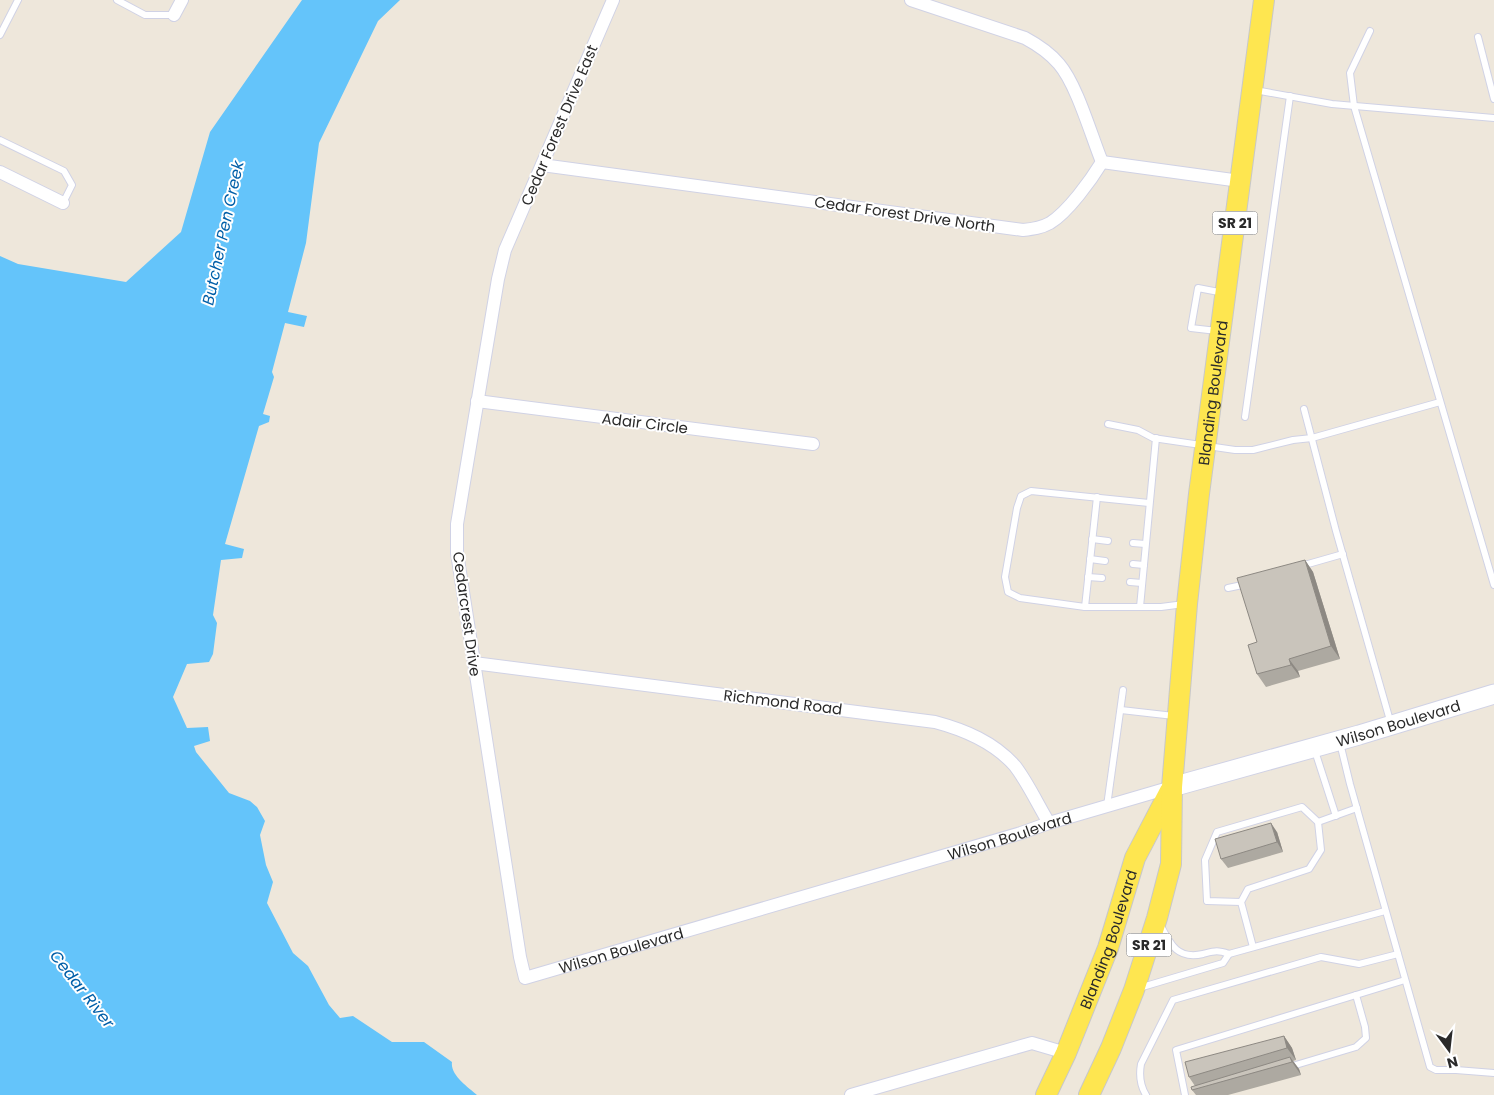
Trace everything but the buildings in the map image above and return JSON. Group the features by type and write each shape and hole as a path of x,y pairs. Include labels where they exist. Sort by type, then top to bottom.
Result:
{"main road":[{"name":"Blanding Boulevard","path":"1089,1095 1111,1048 1134,990 1157,918 1171,864 1172,787 1187,604 1205,447 1264,0"},
{"name":"Wilson Boulevard","path":"1172,787 1494,694"},
{"name":"Blanding Boulevard","path":"1046,1095 1066,1053 1108,948 1135,858 1172,787"}],"street":[{"path":"174,15 182,0"},
{"name":"Cedar Forest Drive East","path":"506,250 613,0"},
{"path":"912,0 1025,38 1042,47 1069,78 1102,162 1240,181"},
{"name":"Cedar Forest Drive North","path":"542,165 1023,230 1038,228 1050,223 1090,180 1102,162"},
{"path":"0,172 62,203"},
{"name":"Cedarcrest Drive","path":"506,250 498,279 457,524 457,553 520,957 525,978"},
{"name":"Adair Circle","path":"477,401 813,444"},
{"name":"Richmond Road","path":"474,663 935,722 957,728 977,736 999,751 1015,767 1049,823"},
{"name":"Wilson Boulevard","path":"525,978 1002,839 1049,823 1172,787"},
{"path":"850,1095 1032,1043 1066,1053"}],"lane":[{"path":"0,35 18,0"},
{"path":"117,0 145,15 174,15"},
{"path":"1370,31 1350,73 1354,106 1494,585"},
{"path":"1478,38 1494,99"},
{"path":"1252,89 1332,104 1494,118"},
{"path":"1245,417 1290,96"},
{"path":"0,140 64,171 72,185 62,203"},
{"path":"1221,331 1191,328 1198,288 1226,293"},
{"path":"1108,424 1138,430 1156,438 1205,447 1253,450 1293,440 1312,438 1440,402"},
{"path":"1304,410 1391,724"},
{"path":"1140,607 1156,438"},
{"path":"1149,503 1031,491 1021,496 1017,508 1005,577 1008,592 1020,598 1085,607 1160,607 1187,604"},
{"path":"1085,607 1097,497"},
{"path":"1092,539 1108,540"},
{"path":"1133,543 1145,544"},
{"path":"1290,569 1343,554"},
{"path":"1090,559 1105,561"},
{"path":"1133,564 1144,565"},
{"path":"1088,577 1102,578"},
{"path":"1228,588 1256,580"},
{"path":"1130,582 1142,583"},
{"path":"1107,807 1123,690"},
{"path":"1121,710 1178,716"},
{"path":"1339,740 1431,1068 1436,1070 1494,1073"},
{"path":"1314,747 1336,816"},
{"path":"1241,902 1207,901 1205,860 1217,832 1302,807 1318,822 1321,850 1309,869 1248,889 1241,902 1253,948"},
{"path":"1318,822 1357,808"},
{"path":"1157,918 1170,944 1177,951 1188,956 1201,955 1218,950 1230,954 1386,911"},
{"path":"1134,990 1223,963 1230,954"},
{"path":"1146,1095 1142,1088 1139,1072 1141,1064 1173,1000 1322,957 1358,964 1398,954"},
{"path":"1185,1095 1176,1050 1405,980"},
{"path":"1281,1070 1356,1047 1366,1038 1365,1027 1356,995"}],"water":[{"path":"302,0 400,0 378,21 319,143 306,243 288,312 307,316 304,327 285,323 272,372 274,377 263,414 270,416 269,422 259,426 225,544 244,549 242,558 221,560 213,615 217,623 213,654 209,662 187,664 173,697 187,728 208,727 210,741 194,746 196,752 229,793 250,801 257,807 265,821 260,835 266,865 273,882 267,903 293,953 308,966 329,1005 340,1018 353,1016 392,1042 424,1042 452,1062 452,1067 457,1076 477,1095 0,1095 0,256 18,264 126,282 181,232 210,132"}],"water label":[{"name":"Butcher Pen Creek","path":"223,233"},
{"name":"Cedar River","path":"82,989"}]}
